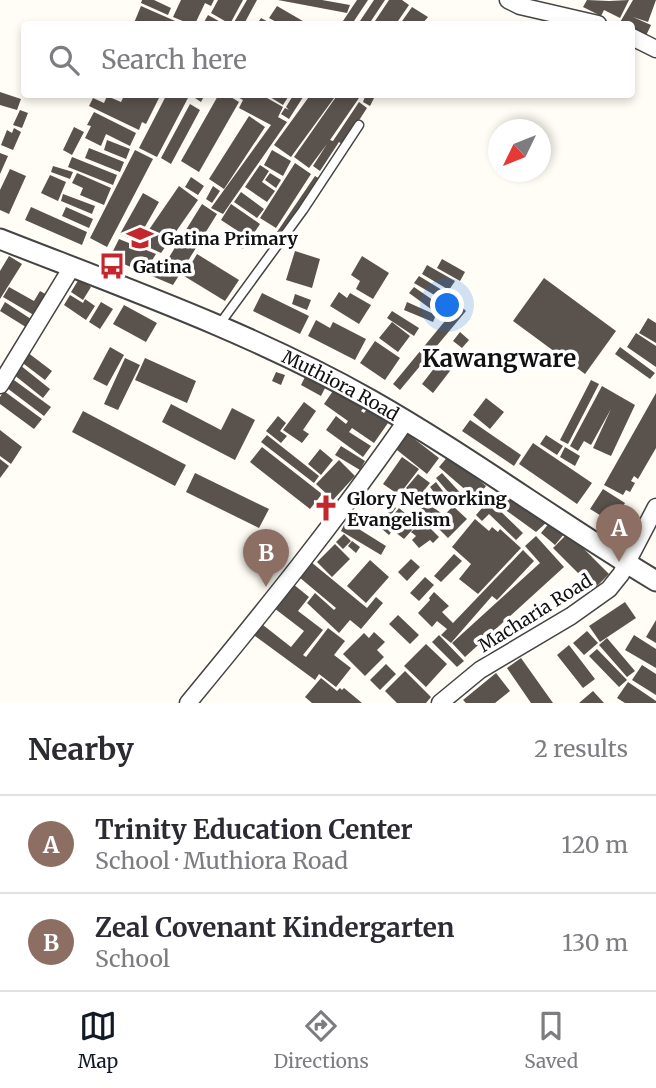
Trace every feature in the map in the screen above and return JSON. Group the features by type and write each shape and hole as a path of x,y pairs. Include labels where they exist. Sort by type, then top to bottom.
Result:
{"street":[{"path":"508,0 520,6 585,21"},
{"path":"635,38 656,49"},
{"name":"Muthiora Road","path":"0,239 219,325 342,384 406,421 656,581"},
{"path":"0,385 72,267"},
{"path":"188,703 283,588 406,421"},
{"name":"Macharia Road","path":"440,703 480,670 596,600 609,589 656,507"}],"lane":[{"path":"219,325 303,209 359,125"}],"building":[{"path":"142,0 154,0 171,8 168,15 141,3"},
{"path":"181,0 214,0 211,6 205,3 196,21 183,21 173,17"},
{"path":"218,0 243,0 232,21 225,21 211,13"},
{"path":"247,0 257,0 246,21 235,21"},
{"path":"278,0 322,0 350,5 347,13"},
{"path":"357,0 368,0 354,21 343,21"},
{"path":"374,0 385,0 371,21 360,21"},
{"path":"389,0 402,0 409,5 398,21 375,21"},
{"path":"587,0 629,0 620,18 604,10 601,16 583,7"},
{"path":"633,0 656,0 648,22 633,17 651,25 644,40 635,36 635,21 621,21"},
{"path":"141,6 175,21 135,21"},
{"path":"277,6 303,21 274,21 269,18"},
{"path":"412,7 428,17 425,21 402,21"},
{"path":"208,15 219,21 205,21"},
{"path":"0,92 21,99 17,110 0,105"},
{"path":"93,98 104,103 106,98 121,102 123,98 159,98 146,124 142,122 139,130 89,106"},
{"path":"165,98 188,98 157,157 139,148"},
{"path":"217,98 232,98 239,102 199,172 181,161"},
{"path":"239,98 267,98 283,107 278,117 287,122 223,214 211,208 271,125 239,108 243,100"},
{"path":"272,98 287,98 283,105"},
{"path":"292,98 302,98 289,119 281,114 285,108 289,110 286,107"},
{"path":"308,98 334,98 291,157 274,145"},
{"path":"335,98 359,98 330,140 333,141 359,102 367,108 343,145 339,142 320,171 313,166 327,144 309,168 294,157"},
{"path":"364,98 374,98 370,106 363,102"},
{"path":"190,104 200,110 171,164 161,158"},
{"path":"20,110 28,113 22,128 13,125"},
{"path":"94,112 136,133 130,146 106,134 101,146 85,138 91,126 87,125"},
{"path":"249,116 265,127 224,189 209,179"},
{"path":"74,127 84,132 72,155 63,150"},
{"path":"14,128 21,132 13,150 1,145 7,130 12,133"},
{"path":"107,140 130,149 126,159 104,150"},
{"path":"89,148 124,162 120,172 85,158"},
{"path":"135,150 153,159 107,247 90,238"},
{"path":"272,150 291,161 283,176 264,165"},
{"path":"0,153 8,156 0,174"},
{"path":"72,157 117,175 113,185 68,167"},
{"path":"295,163 311,174 276,228 260,218"},
{"path":"260,165 269,171 262,182 275,191 267,202 245,187"},
{"path":"53,166 73,172 70,179 51,172"},
{"path":"10,169 26,176 9,214 0,210 0,190"},
{"path":"77,173 111,188 104,205 80,195 83,188 72,183"},
{"path":"270,173 281,180 276,188 265,180"},
{"path":"50,175 66,182 58,201 41,193"},
{"path":"315,176 320,179 282,236 277,232"},
{"path":"191,177 204,186 198,195 185,187"},
{"path":"179,186 198,200 161,253 120,234 143,193 159,202 142,232 146,234"},
{"path":"213,186 220,191 212,203 206,199"},
{"path":"241,192 264,209 257,218 234,202"},
{"path":"63,194 95,206 92,214 61,201"},
{"path":"202,204 217,214 173,285 119,262 121,257 112,253 119,239 156,254 151,262 163,267"},
{"path":"231,204 260,224 250,239 221,220"},
{"path":"31,207 87,232 82,245 25,220"},
{"path":"66,207 93,219 89,228 62,216"},
{"path":"233,231 248,242 243,249 228,239"},
{"path":"295,251 320,259 312,288 286,280"},
{"path":"197,254 239,280 225,301 184,276"},
{"path":"9,256 22,264 0,299 0,271"},
{"path":"362,256 389,273 373,299 356,289 360,281 351,275"},
{"path":"442,259 465,272 460,281 437,268"},
{"path":"427,265 455,281 449,290 422,274"},
{"path":"419,276 447,293 443,300 414,283"},
{"path":"544,278 616,331 585,374 513,321"},
{"path":"79,279 91,287 83,300 71,292"},
{"path":"9,287 34,301 40,291 49,296 37,317 3,297"},
{"path":"414,287 440,305 435,312 409,293"},
{"path":"339,292 347,298 350,293 371,305 359,324 330,306"},
{"path":"262,293 309,316 300,334 253,311"},
{"path":"295,294 311,300 307,310 292,304"},
{"path":"70,295 83,303 85,299 95,306 86,320 64,305"},
{"path":"5,302 34,321 29,329 0,311"},
{"path":"101,302 113,309 100,329 89,322"},
{"path":"407,302 436,315 433,322 404,310"},
{"path":"459,304 466,311 400,390 393,384"},
{"path":"124,305 157,323 146,342 113,324"},
{"path":"392,311 419,328 414,336 387,318"},
{"path":"648,318 656,323 656,343 639,333"},
{"path":"316,320 330,328 333,322 366,339 355,360 308,336"},
{"path":"392,322 410,336 398,352 379,338"},
{"path":"460,332 469,340 462,348 453,341"},
{"path":"636,333 656,346 656,367 627,347"},
{"path":"375,341 400,358 385,380 360,363"},
{"path":"110,347 124,355 107,386 93,379"},
{"path":"620,347 655,373 650,379 615,354"},
{"path":"27,352 52,371 45,380 20,361"},
{"path":"125,358 140,365 118,410 104,404"},
{"path":"145,358 196,381 187,403 135,380"},
{"path":"442,358 453,367 433,393 422,384"},
{"path":"20,365 50,389 43,398 13,374"},
{"path":"276,372 285,375 281,385 272,381"},
{"path":"305,377 325,388 321,396 301,385"},
{"path":"14,380 51,407 44,416 7,388"},
{"path":"591,380 599,384 568,444 560,440"},
{"path":"602,386 635,405 611,456 593,448 611,409 591,445 584,441 578,451 570,446"},
{"path":"335,388 366,405 361,411 364,413 367,409 388,423 374,443 352,428 349,432 371,446 363,457 326,430 336,416 346,424 348,421 324,404"},
{"path":"4,391 42,419 34,429 0,404"},
{"path":"656,393 656,448 638,479 634,476 631,481 635,483 630,492 626,490 623,495 604,485"},
{"path":"486,398 504,412 490,429 473,415"},
{"path":"304,402 316,411 303,430 309,434 302,443 283,430"},
{"path":"171,404 221,430 232,408 255,420 235,460 162,422"},
{"path":"83,411 186,465 175,486 72,432"},
{"path":"278,416 286,423 280,431 287,436 281,443 266,431"},
{"path":"470,420 521,455 514,466 462,431"},
{"path":"0,430 22,447 11,464 0,456"},
{"path":"404,431 439,458 427,474 392,446"},
{"path":"267,435 319,476 314,483 261,442"},
{"path":"546,435 563,446 557,455 540,444"},
{"path":"533,443 592,483 577,504 519,464"},
{"path":"341,446 365,461 360,470 335,455"},
{"path":"262,447 322,494 310,509 250,462"},
{"path":"565,447 580,456 575,466 560,457"},
{"path":"320,449 333,460 321,475 308,464"},
{"path":"449,455 486,486 476,499 439,467"},
{"path":"402,457 419,469 399,495 383,484"},
{"path":"0,459 9,466 0,478"},
{"path":"339,460 355,476 333,500 316,484"},
{"path":"195,473 269,509 259,528 186,492"},
{"path":"442,473 466,499 459,505 436,478"},
{"path":"418,474 430,483 418,498 406,488"},
{"path":"436,482 451,502 444,506 430,487"},
{"path":"603,489 625,503 613,523 590,509"},
{"path":"407,490 416,498 410,504 402,496"},
{"path":"502,490 547,522 536,532 493,501"},
{"path":"420,498 441,513 436,521 416,504"},
{"path":"489,500 523,533 516,540 489,514 482,521 476,515"},
{"path":"388,503 396,508 391,515 384,509"},
{"path":"453,506 467,519 448,538 435,525"},
{"path":"399,508 406,514 389,535 382,529"},
{"path":"420,508 435,523 430,528 439,537 433,543 430,540 419,548 412,540 416,536 411,532 422,522 426,525 415,513"},
{"path":"413,513 421,520 404,539 395,532"},
{"path":"475,519 489,531 492,527 498,532 500,529 521,548 478,594 459,579 471,564 452,547"},
{"path":"346,521 386,546 381,555 341,531"},
{"path":"550,522 564,534 555,545 541,533"},
{"path":"568,533 609,574 594,589 553,548"},
{"path":"344,534 351,541 343,549 336,542"},
{"path":"536,536 564,567 465,657 452,643 540,563 525,546"},
{"path":"352,541 360,547 356,553 348,546"},
{"path":"335,544 350,559 332,577 317,562"},
{"path":"523,550 534,561 497,600 492,596 451,643 441,635 447,629 437,621 432,627 418,613 434,592 449,606 442,612 453,623"},
{"path":"454,554 462,561 441,582 434,576"},
{"path":"411,559 420,567 407,581 398,572"},
{"path":"370,560 389,577 366,603 347,586"},
{"path":"311,562 367,608 376,597 383,603 361,629 350,620 339,633 307,603 315,593 334,610 336,608 299,577"},
{"path":"425,577 434,585 419,601 410,593"},
{"path":"293,584 309,597 298,611 323,630 303,655 306,657 328,628 345,641 334,655 351,668 336,687 319,674 315,680 251,633 258,624 262,627 263,625 291,647 304,631 274,608"},
{"path":"625,602 636,618 600,642 589,626"},
{"path":"398,615 419,635 410,644 389,624"},
{"path":"656,620 656,643 646,637"},
{"path":"587,631 598,643 584,655 573,643"},
{"path":"374,632 385,642 377,650 384,657 365,676 343,654 364,633 369,638"},
{"path":"439,635 464,661 457,667 432,642"},
{"path":"634,635 656,649 656,668 625,650"},
{"path":"607,638 635,671 627,677 599,645"},
{"path":"426,644 447,664 426,687 404,666"},
{"path":"569,645 595,679 583,688 557,655"},
{"path":"597,649 627,680 619,687 589,656"},
{"path":"521,658 553,703 531,703 507,668"},
{"path":"386,664 396,674 380,690 370,680"},
{"path":"642,665 656,674 656,695 632,680"},
{"path":"405,671 431,697 426,703 397,703 385,691"},
{"path":"496,673 510,691 495,703 466,703 463,700"},
{"path":"321,678 337,691 344,688 362,703 312,703 305,697"},
{"path":"628,682 656,703 625,703 617,698"},
{"path":"593,691 604,703 579,703"}],"place":[{"name":"Gatina Primary","path":"140,238"},
{"name":"Gatina","path":"112,266"},
{"name":"Glory Networking Evangelism","path":"326,508"},
{"name":"Trinity Education Center","path":"619,562"},
{"name":"Zeal Covenant Kindergarten","path":"266,587"}],"district":[{"name":"Kawangware","path":"499,358"}]}
